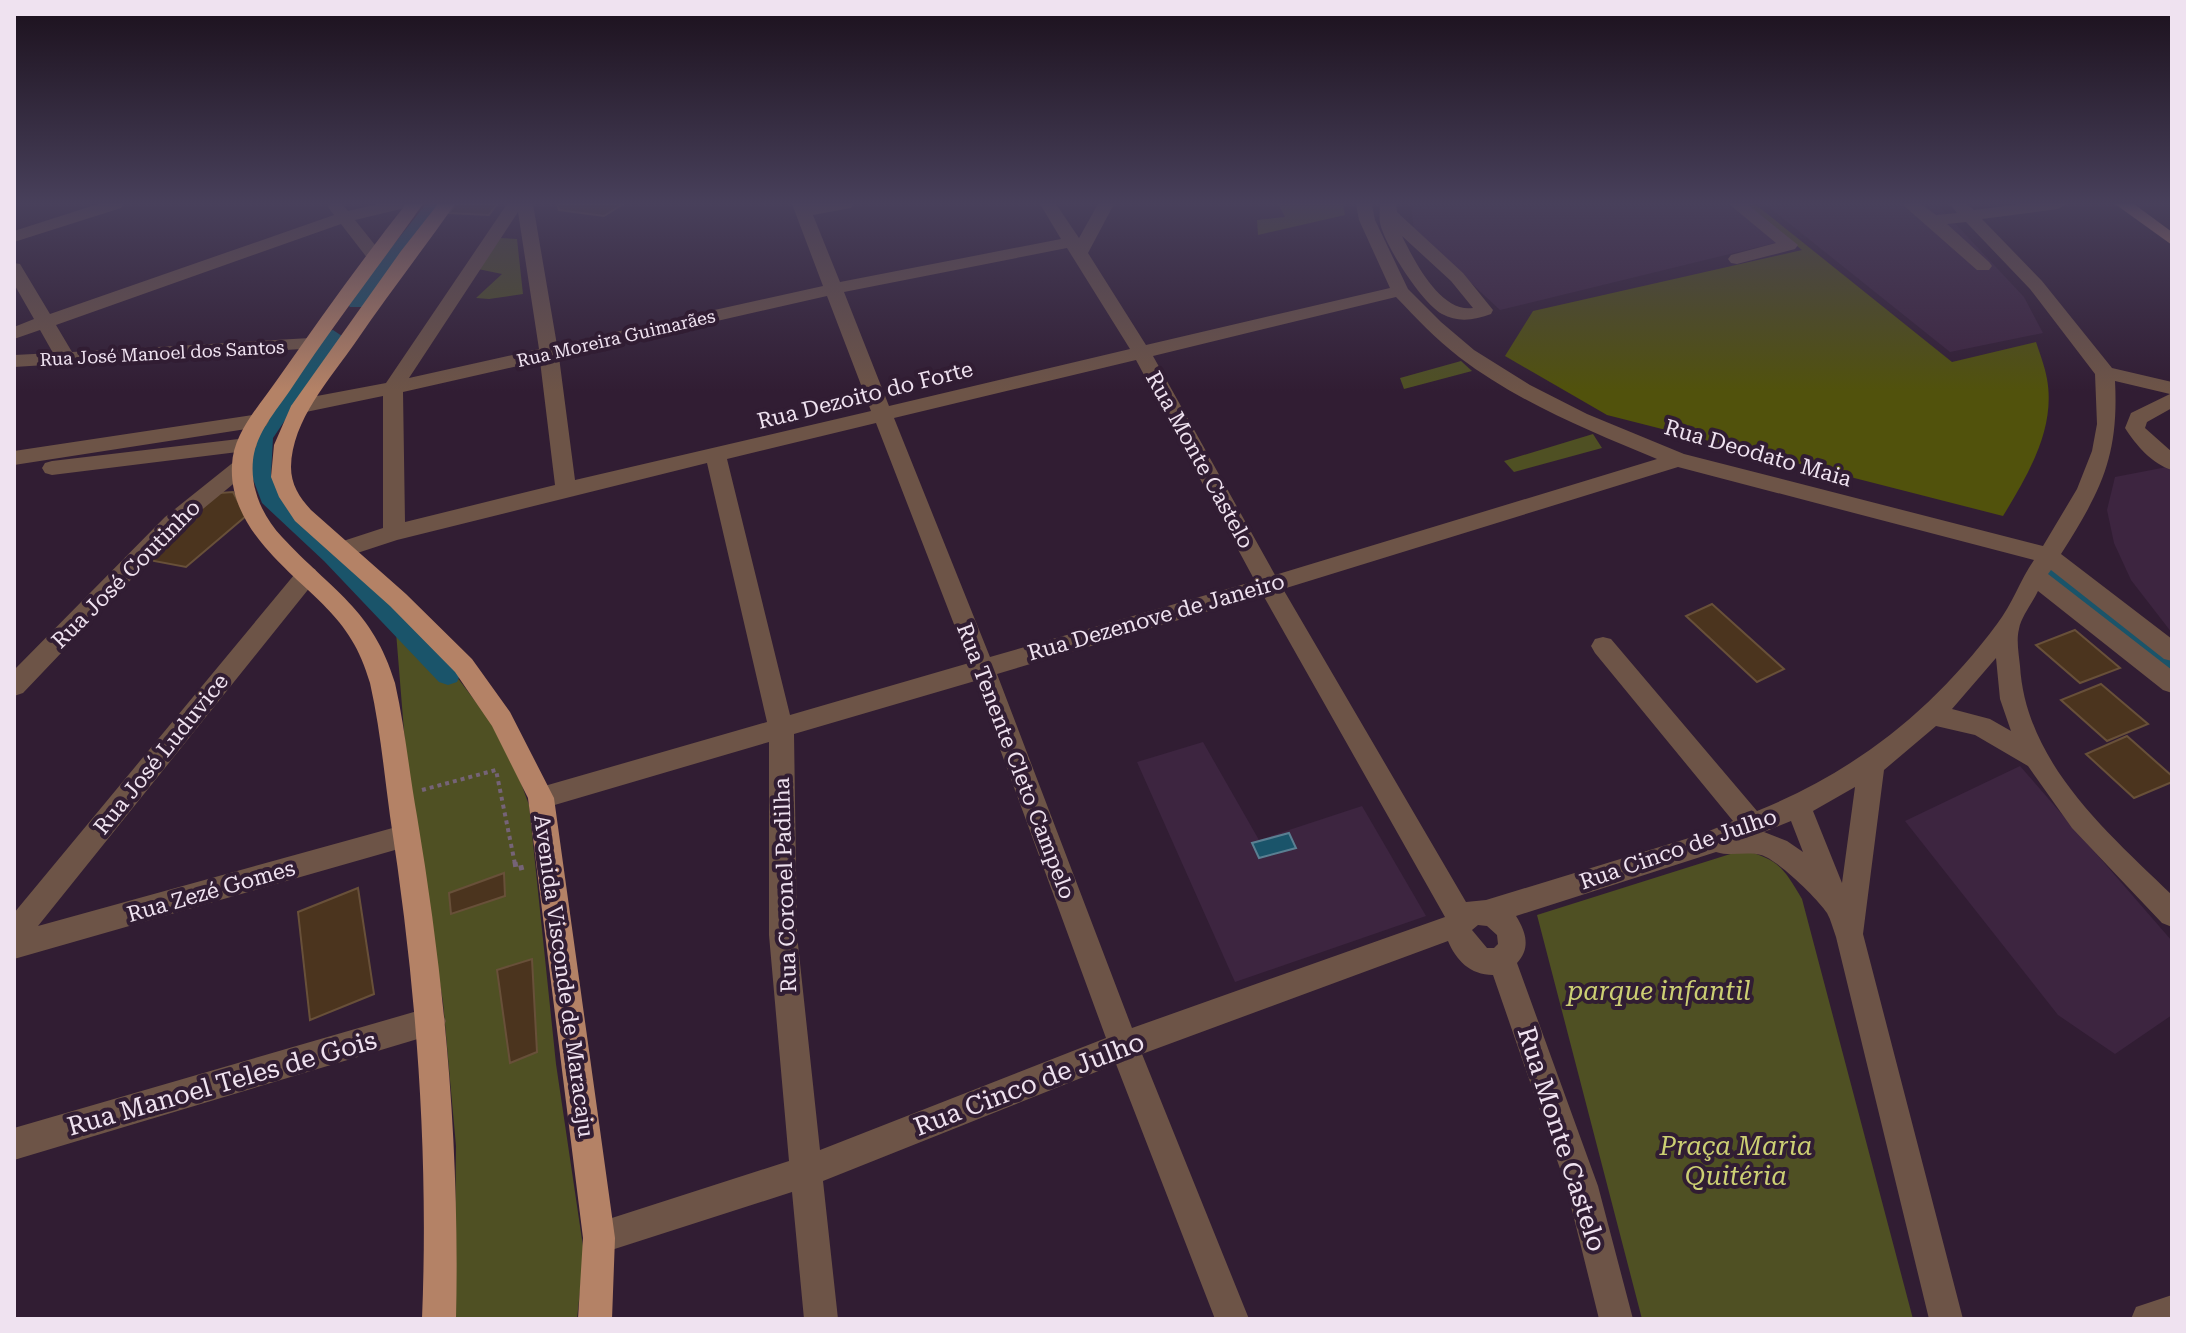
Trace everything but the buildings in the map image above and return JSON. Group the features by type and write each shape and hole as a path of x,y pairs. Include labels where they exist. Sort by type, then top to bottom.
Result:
{"main road":[{"path":"366,266 259,421 244,456 245,491 257,520 307,575 344,608 362,631 380,673 407,836 431,1021 442,1166 439,1319"},
{"name":"Avenida Visconde de Maracaju","path":"399,266 301,406 289,431 282,459 284,487 304,518 451,651 486,693 518,747 541,798 599,1238 595,1319"},
{"path":"328,320 359,324"}],"street":[{"path":"14,333 190,266"},
{"path":"394,533 393,388 473,266"},
{"path":"536,266 566,490"},
{"name":"Rua Tenente Cleto Campelo","path":"824,266 982,667 1124,1046 1232,1319"},
{"name":"Rua Moreira Guimarães","path":"301,406 832,289 968,266"},
{"name":"Rua Monte Castelo","path":"1087,266 1141,352 1459,922"},
{"name":"Rua Deodato Maia","path":"1388,266 1400,291 1434,326 1489,368 1580,419 1678,460 2047,555"},
{"path":"1412,266 1444,308 1457,314 1471,315 1484,310 1446,266"},
{"path":"2018,266 2105,373 2172,388"},
{"path":"14,268 66,358"},
{"name":"Rua Dezoito do Forte","path":"342,550 394,533 566,490 1400,291"},
{"name":"Rua José Manoel dos Santos","path":"14,361 310,344"},
{"name":"Rua Cinco de Julho","path":"1489,912 1706,844 1798,806 1872,765 1932,715 2007,629 2047,555 2071,521 2102,451 2107,424 2105,373"},
{"path":"2172,400 2135,423 2140,437 2172,463"},
{"path":"14,458 259,421"},
{"path":"14,473 244,456"},
{"name":"Rua José Coutinho","path":"14,686 173,522 244,456"},
{"name":"Rua Coronel Padilha","path":"716,456 781,728 783,935 821,1319"},
{"name":"Rua Dezenove de Janeiro","path":"541,798 1269,585 1678,460"},
{"path":"2047,555 2172,652"},
{"name":"Rua José Luduvice","path":"14,934 307,575"},
{"path":"2035,576 2172,683"},
{"path":"2007,629 2011,696 2036,758 2114,855 2172,914"},
{"path":"1603,646 1752,825"},
{"path":"1932,715 1981,726 2036,758"},
{"path":"1846,926 1872,765"},
{"path":"1798,806 1846,926 1946,1319"},
{"name":"Rua Zezé Gomes","path":"14,946 407,836"},
{"path":"1706,844 1758,842 1784,854 1810,876 1846,926"},
{"path":"1473,912 1489,912 1503,921 1512,934 1512,949 1502,960 1485,962 1468,953 1458,940 1459,922 1473,912"},
{"name":"Rua Cinco de Julho","path":"599,1238 808,1171 1124,1046 1459,922"},
{"name":"Rua Monte Castelo","path":"1502,960 1582,1186 1616,1319"},
{"name":"Rua Manoel Teles de Gois","path":"14,1144 431,1021"},
{"path":"2148,1319 2172,1312"}],"path":[{"path":"401,796 496,770 516,869 549,859"}],"shaded area":[{"path":"1453,266 1680,266 1500,310"},
{"path":"1731,266 1833,266 1952,362 2036,342 2044,365 2049,397 2044,433 2030,468 2003,516 1607,415 1505,356 1533,311"},
{"path":"1843,266 1995,266 2024,297 2043,333 1950,352"},
{"path":"2172,466 2172,633 2131,580 2114,543 2107,510 2115,477"},
{"path":"1203,742 1259,840 1362,806 1426,916 1235,982 1137,762"},
{"path":"2020,766 2172,941 2172,1015 2115,1054 2058,1015 1905,821"}],"green space":[{"path":"480,266 520,266 523,294 476,298 502,274 478,269"},
{"path":"1461,361 1472,371 1404,389 1400,378"},
{"path":"1593,434 1602,448 1514,472 1504,461"},
{"path":"396,632 442,679 454,673 506,742 529,805 556,1064 584,1253 577,1319 454,1319 456,1146 443,1002 410,805"},
{"name":"Praça Maria Quitéria","path":"1743,850 1765,857 1779,866 1802,899 1913,1319 1642,1319 1537,915"}],"water":[{"path":"1289,833 1296,848 1259,858 1252,843"}],"waterway":[{"path":"356,303 385,266"},
{"path":"333,336 263,438 261,474 270,498 332,555 448,675"},
{"path":"2055,576 2172,667"}],"park label":[{"name":"parque infantil","path":"1659,991"}]}
